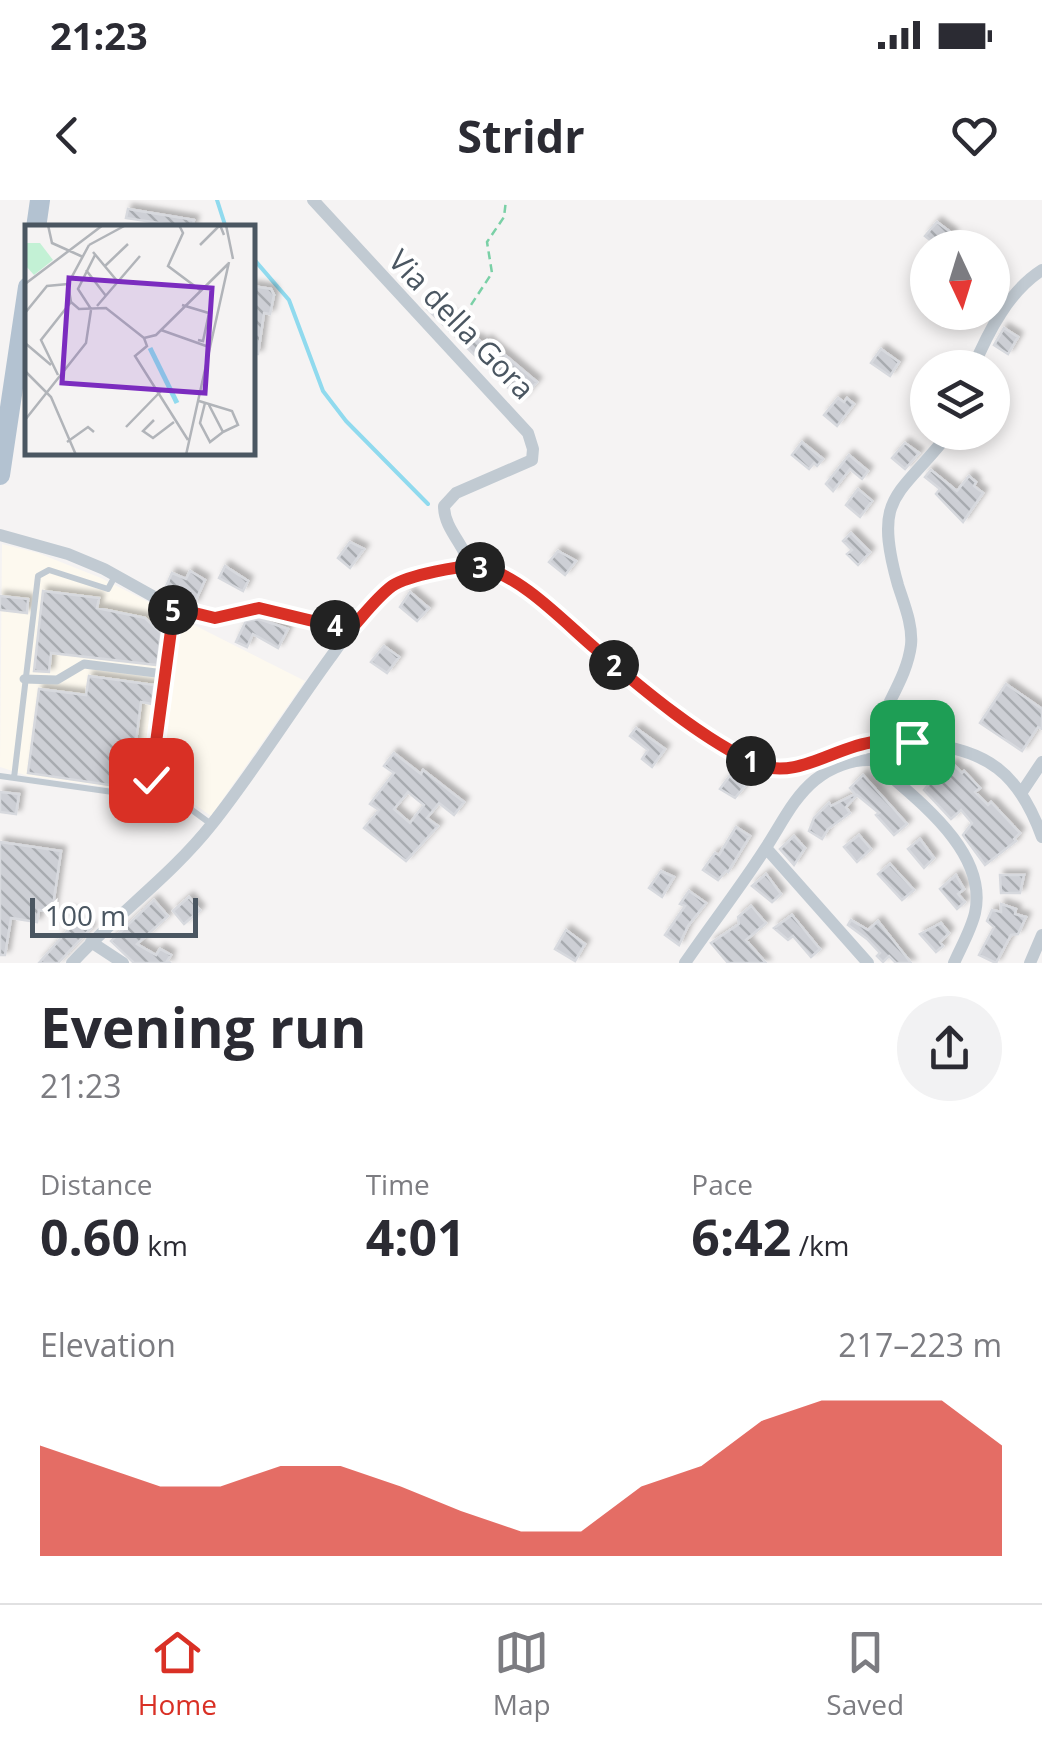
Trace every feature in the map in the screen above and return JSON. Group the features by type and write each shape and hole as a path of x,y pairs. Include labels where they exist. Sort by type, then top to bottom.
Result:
{"main road":[{"path":"36,225 40,200"},
{"path":"0,475 25,323"}],"street":[{"name":"Via della Gora","path":"313,200 520,422 534,449 532,460 521,467 484,480 446,501 445,519 470,566"},
{"path":"982,350 1000,315 1024,283 1042,270"},
{"path":"872,760 872,742 911,643 886,526 892,502 935,450"},
{"path":"0,535 68,554 174,608 215,618 259,608 350,630"},
{"path":"72,963 175,867 212,824 350,630 394,584 452,568 486,568 528,591 635,683 748,759 777,770 872,742 954,746 990,762 1022,792 1042,837"},
{"path":"24,679 57,680 84,664 164,674"},
{"path":"691,960 794,802 816,779 854,760 872,760 946,830 968,861 977,888 975,914 954,963"},
{"path":"1022,792 1042,762"},
{"path":"808,763 816,779"},
{"path":"766,848 868,963"},
{"path":"1030,963 1042,935"},
{"path":"92,942 123,963"}],"lane":[{"path":"14,778 38,576 49,570 108,589 116,576"},
{"path":"0,776 134,795 151,780 174,608"},
{"path":"151,780 212,824"}],"path":[{"path":"452,350 466,334 464,317 492,273 486,242 504,217 506,200"}],"shaded area":[{"path":"2,544 38,553 101,578 305,681 211,816 157,778 130,790 28,776 0,767"}],"building":[{"path":"128,209 194,220 193,225 172,225 126,218"},
{"path":"937,222 948,230 930,230"},
{"path":"255,286 271,289 274,295 270,314 264,313 258,354"},
{"path":"433,302 460,323 457,325 474,341 477,338 483,344 487,340 537,382 521,400 427,309"},
{"path":"1003,330 1018,337 1010,351 994,345"},
{"path":"881,349 899,362 890,376 871,363"},
{"path":"838,398 844,402 847,398 854,404 837,426 824,415"},
{"path":"802,442 823,459 817,466 814,463 809,469 792,455"},
{"path":"905,443 919,453 905,469 892,458"},
{"path":"849,455 868,471 862,479 850,469 833,491 826,484"},
{"path":"931,470 957,491 969,476 983,493 963,522 936,494 940,489 925,477"},
{"path":"858,489 872,501 860,517 846,505"},
{"path":"851,533 870,552 858,565 847,554 852,550 843,541"},
{"path":"350,542 364,549 350,568 338,558"},
{"path":"558,551 576,561 565,575 549,562"},
{"path":"225,566 248,581 243,591 219,578"},
{"path":"190,571 205,580 194,604 164,591 172,573 186,579"},
{"path":"43,591 99,598 97,608 145,618 161,633 157,665 51,653 49,672 34,671"},
{"path":"410,592 429,608 417,621 400,607"},
{"path":"0,596 28,599 27,613 0,610"},
{"path":"259,619 288,629 278,648 253,634 247,647 236,642 246,621"},
{"path":"384,646 399,657 387,673 371,662"},
{"path":"89,676 154,685 152,704 141,702 130,788 28,773 39,689 86,695"},
{"path":"1006,684 1042,709 1042,729 1038,727 1022,751 980,723"},
{"path":"636,728 665,749 652,767 642,759 648,750 630,736"},
{"path":"394,753 464,802 454,815 439,803 427,818 438,826 406,861 364,828 379,810 370,804 394,773 384,766","holes":["408,792 424,805 410,823 394,809"]},
{"path":"953,764 980,788 975,792 988,805 991,802 1020,833 1016,841 985,865 963,835 972,823 961,810 951,819 924,790 943,768 945,771"},
{"path":"731,774 745,786 735,798 720,789"},
{"path":"863,775 907,824 894,835 876,815 879,813 857,795 846,807 850,813 828,829 822,839 809,831 814,818 829,803 831,806 855,794 850,788"},
{"path":"0,792 19,794 16,814 0,812"},
{"path":"736,827 750,836 728,872 718,880 703,870 715,853 719,855"},
{"path":"859,835 871,849 857,862 844,847"},
{"path":"794,836 805,848 794,865 780,849"},
{"path":"920,839 934,858 924,868 908,849"},
{"path":"0,842 61,851 52,912 39,910 37,922 11,918 5,955 0,955"},
{"path":"890,864 914,890 902,900 878,874"},
{"path":"661,871 674,877 662,897 649,888"},
{"path":"766,874 781,894 772,902 752,886"},
{"path":"956,875 964,889 958,894 965,902 957,909 940,889"},
{"path":"1000,875 1024,875 1020,893 1001,893"},
{"path":"689,891 706,903 679,945 665,935 685,906 680,904"},
{"path":"189,897 200,910 184,924 173,911"},
{"path":"154,900 168,916 137,944 156,955 160,949 171,955 167,961 171,963 134,963 111,941"},
{"path":"1001,904 1026,917 996,963 979,955 994,927 987,921 992,910 1001,912"},
{"path":"751,906 766,923 746,940 766,963 728,963 711,943 739,924 738,917"},
{"path":"70,911 91,928 58,963 39,963 69,929 60,922"},
{"path":"792,915 820,949 811,957 793,936 788,940 774,928"},
{"path":"851,920 868,930 878,921 911,963 896,963 889,956 883,962 867,939 848,925"},
{"path":"941,923 949,933 936,952 920,934"},
{"path":"566,930 585,944 575,961 555,949"}],"waterway":[{"path":"217,200 225,225"},
{"path":"255,260 289,300 323,391 346,421 428,504"}],"route":[{"path":"151,780 174,608 215,618 259,608 350,630 394,584 470,566 486,568 528,591 635,683 759,765 777,770 795,768 872,742 912,742"}]}
